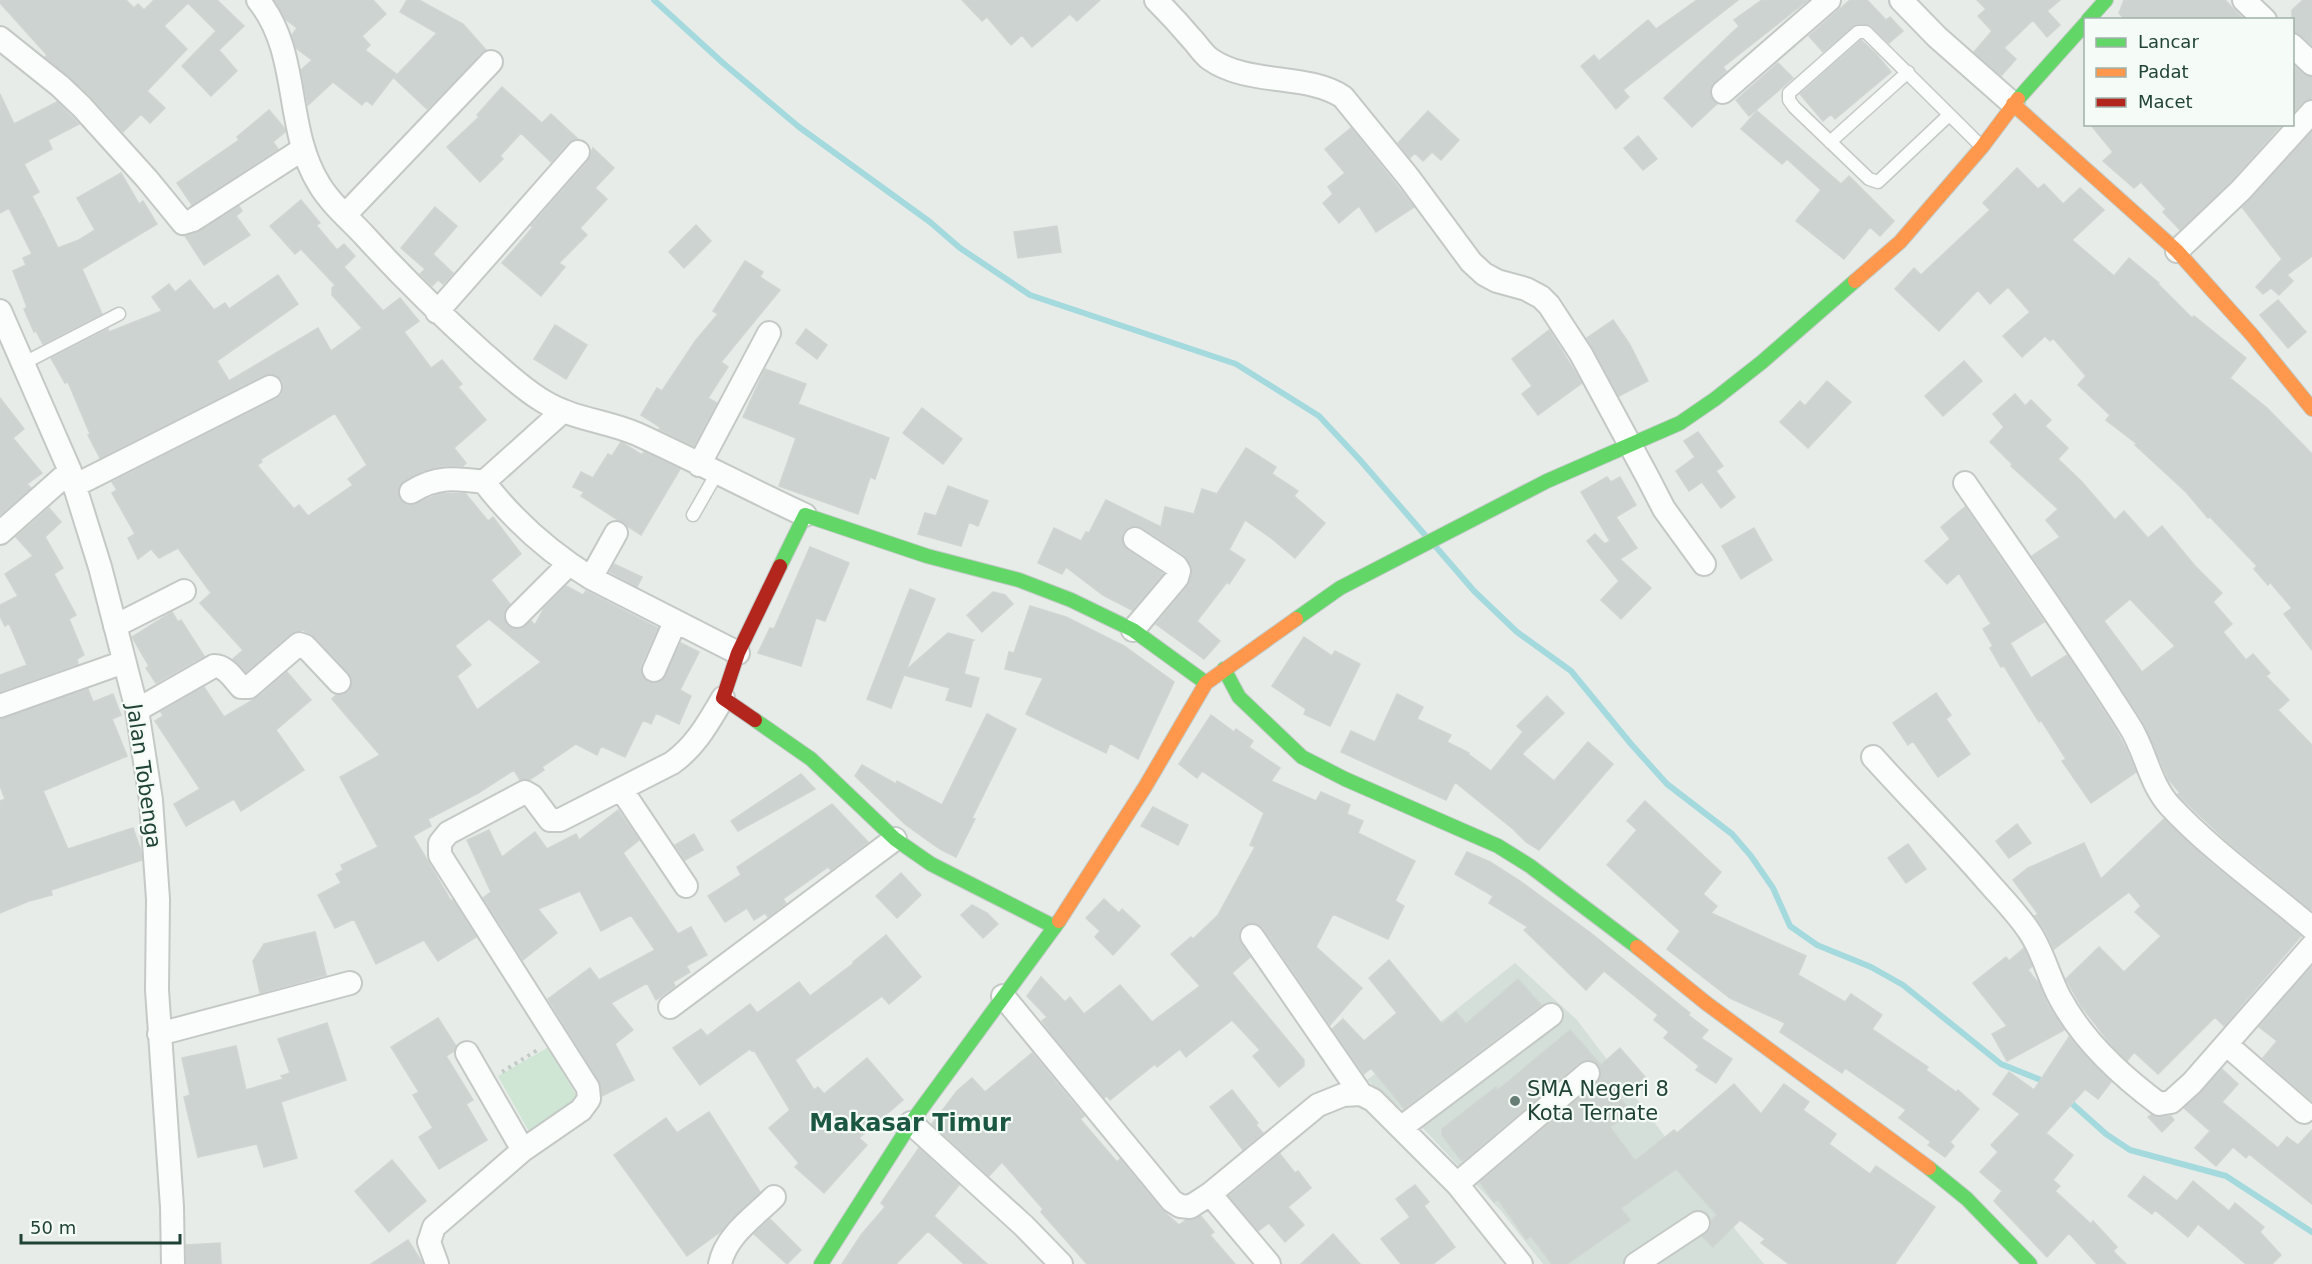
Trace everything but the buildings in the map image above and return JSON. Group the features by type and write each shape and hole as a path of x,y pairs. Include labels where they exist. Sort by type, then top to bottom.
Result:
{"street":[{"path":"1156,0 1209,58 1231,69 1252,75 1337,92 1409,178 1471,262 1484,274 1497,281 1526,289 1541,297 1549,305 1581,354 1664,509 1704,564"},
{"path":"1723,92 1829,0"},
{"path":"1901,0 1937,37 2176,251 2253,336 2312,408"},
{"path":"2090,18 2106,0"},
{"path":"261,1 284,56 303,149 312,174 321,188 437,312 519,384 543,401 563,411 635,433 805,515 927,556 1019,579 1071,600 1133,630 1206,683"},
{"path":"2247,1 2263,18"},
{"path":"821,1264 911,1123 1055,927 1145,787 1206,683 1340,588 1547,481 1680,423 1762,362 1900,242 1982,147 2013,104 2084,24"},
{"path":"0,38 60,86 82,107 183,223 193,220 303,149"},
{"path":"2294,47 2312,64"},
{"path":"345,215 491,62"},
{"path":"2176,251 2241,190 2312,112"},
{"path":"437,312 578,152"},
{"name":"Jalan Tobenga","path":"0,311 72,478 100,567 137,710 151,800 158,899 157,990 172,1208 173,1264"},
{"path":"708,469 769,333"},
{"path":"0,534 72,478 270,387"},
{"path":"411,492 426,482 443,480 484,482 563,411"},
{"path":"484,482 524,528 569,564 591,578 738,653"},
{"path":"1965,483 2102,681 2133,731 2146,756 2151,777 2170,806 2211,844 2312,928"},
{"path":"437,1264 429,1242 434,1227 523,1150 581,1110 589,1099 588,1088 440,855 440,843 448,833 520,793 528,792 546,816 555,822 672,763 684,754 697,741 723,698 738,653 805,515"},
{"path":"591,578 616,532"},
{"path":"1133,630 1177,578 1179,572 1176,566 1135,539"},
{"path":"517,616 569,564"},
{"path":"115,626 184,591"},
{"path":"654,670 675,622"},
{"path":"137,710 214,666 220,666 226,670 241,687 249,687 299,644 305,645 339,682"},
{"path":"0,706 124,662"},
{"path":"1224,669 1239,697 1302,757 1345,779 1498,846 1530,866 1603,920 1724,1017 1934,1172 1966,1199 2030,1264"},
{"path":"723,698 811,759 895,839 931,864 1055,927"},
{"path":"1873,757 1953,841 2020,918 2031,933 2049,969 2058,995 2075,1023 2105,1058 2159,1104 2171,1102 2192,1083 2312,945"},
{"path":"621,789 686,886"},
{"path":"670,1007 895,839"},
{"path":"1252,936 1361,1094"},
{"path":"159,1034 350,983"},
{"path":"1003,996 1172,1201 1180,1206 1190,1207 1210,1194 1318,1106 1343,1095 1361,1094 1374,1100 1457,1184 1521,1264"},
{"path":"1402,1127 1551,1015"},
{"path":"2227,1045 2304,1112"},
{"path":"467,1053 523,1150"},
{"path":"1457,1184 1588,1072"},
{"path":"911,1123 1024,1226 1061,1264"},
{"path":"1210,1194 1269,1264"},
{"path":"720,1264 723,1251 730,1240 774,1197"},
{"path":"1636,1264 1698,1223"}],"lane":[{"path":"1949,115 1878,182 1869,178 1788,100 1789,93 1858,32 1866,32 1982,147"},
{"path":"1830,142 1908,72"},
{"path":"24,363 119,314"},
{"path":"693,515 708,469"}],"path":[{"path":"483,1083 556,1038"}],"shaded area":[{"name":"SMA Negeri 8 Kota Ternate","path":"1515,963 1577,1020 1764,1264 1543,1264 1502,1212 1417,1122 1367,1080"}],"green space":[{"path":"549,1047 583,1107 531,1135 498,1076"}],"waterway":[{"path":"654,0 723,63 799,127 930,222 960,248 1030,295 1236,364 1319,416 1425,535"},
{"path":"1436,547 1474,591 1517,632 1571,671 1667,784 1732,834 1751,856 1773,888 1790,926 1817,945 1871,967 1903,985 2001,1064 2046,1082"},
{"path":"2068,1100 2106,1134 2130,1150 2226,1176 2312,1232"}],"traffic: fast":[{"path":"2090,18 2106,0"},
{"path":"2018,99 2084,25"},
{"path":"1296,619 1340,588 1547,481 1680,423 1762,362 1855,281"},
{"path":"780,566 805,515 927,556 1019,580 1071,600 1133,630 1206,683"},
{"path":"1224,669 1239,697 1302,757 1345,779 1498,846 1530,866 1637,947"},
{"path":"755,720 811,759 895,839 931,864 1055,927"},
{"path":"821,1264 911,1123 1059,921"},
{"path":"1929,1168 1967,1199 2030,1264"}],"traffic: slow":[{"path":"1855,281 1900,242 1982,147 2018,99"},
{"path":"2013,104 2177,251 2253,336 2312,409"},
{"path":"1059,921 1145,787 1206,683 1296,619"},
{"path":"1637,947 1706,1003 1929,1168"}],"traffic: jam":[{"path":"755,720 723,698 738,653 780,566"}],"place":[{"name":"SMA Negeri 8 Kota Ternate","path":"1515,1101"}],"district":[{"name":"Makasar Timur","path":"910,1123"}]}
